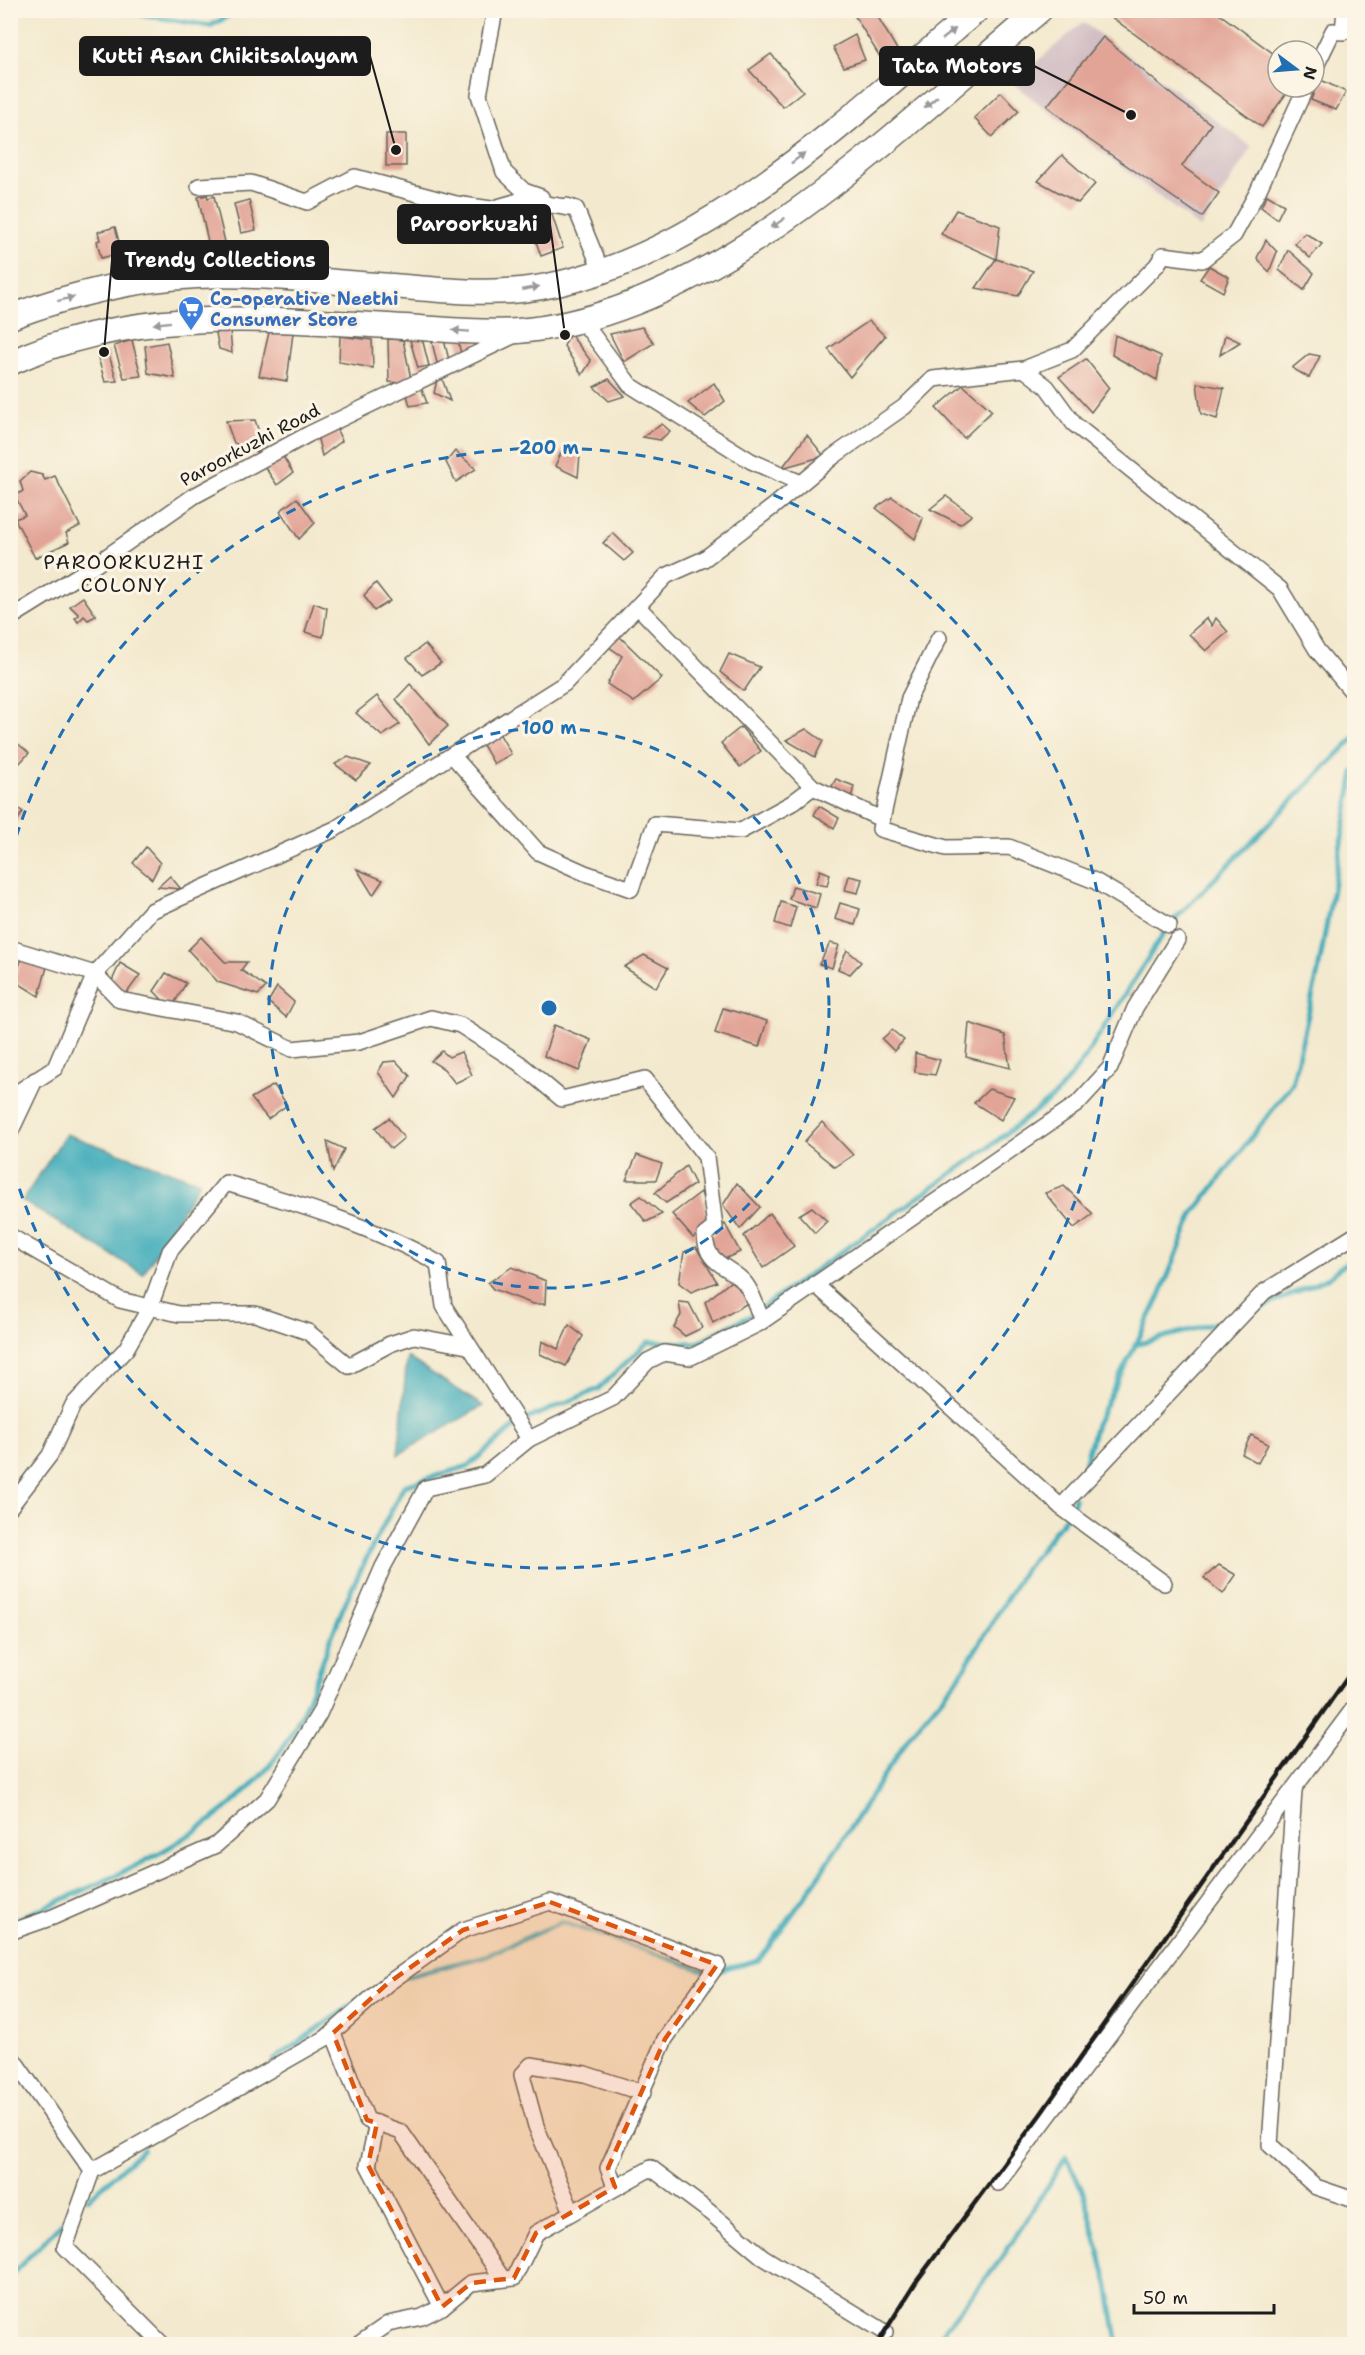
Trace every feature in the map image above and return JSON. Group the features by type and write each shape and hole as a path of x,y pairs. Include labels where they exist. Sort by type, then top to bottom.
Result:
{"main road":[{"path":"10,317 44,304 93,292 196,276 246,276 464,291 521,290 601,270 658,248 710,220 794,163 977,10"},
{"path":"10,363 66,342 104,332 196,319 294,321 489,333 522,331 581,319 664,291 703,273 817,196 1040,10"}],"street":[{"path":"495,10 479,95 504,172 524,191 576,209 601,270"},
{"path":"1326,46 1333,32 1343,32 1345,10"},
{"path":"10,1097 55,1068 95,974 151,911 335,829 564,684 666,576 704,559 834,456 904,407 933,379 1024,369 1072,350 1157,266 1163,255 1202,260 1234,235 1258,191 1300,99"},
{"path":"199,186 251,183 307,202 355,177 456,204 491,209 522,200 576,209"},
{"path":"581,319 630,385 751,461 801,483"},
{"name":"Paroorkuzhi Road","path":"10,618 92,567 194,496 309,434 522,331"},
{"path":"1024,369 1047,387 1074,424 1280,590 1317,650 1354,694"},
{"path":"638,607 813,787 881,819"},
{"path":"939,638 909,698 880,829 946,848 1010,847 1095,880 1169,925"},
{"path":"452,755 538,852 585,873 631,889 655,824 741,831 792,803 813,787"},
{"path":"10,1932 53,1917 216,1845 267,1799 319,1714 383,1567 426,1488 485,1475 529,1438 613,1398 648,1361 664,1353 691,1357 762,1321 1077,1104 1110,1068 1135,1008 1177,940"},
{"path":"10,948 95,974 120,1000 237,1022 291,1049 359,1042 431,1018 460,1025 519,1063 562,1099 645,1079 706,1157 715,1227 705,1234 705,1248 723,1269 743,1280 762,1321"},
{"path":"10,1133 35,1080"},
{"path":"10,1508 50,1455 73,1406 126,1349 150,1307 170,1251 226,1183 292,1202 399,1241 438,1263 444,1306 467,1346 529,1438"},
{"path":"10,1236 120,1300 179,1314 255,1314 308,1332 349,1366 390,1344 414,1336 467,1346"},
{"path":"1061,1507 1264,1292 1354,1236"},
{"path":"815,1284 1061,1507 1164,1583"},
{"path":"998,2183 1354,1708"},
{"path":"1294,1791 1270,2145 1316,2187 1354,2200"},
{"path":"162,2344 65,2247 92,2171 333,2033 387,1984 463,1930 550,1902 717,1965 665,2039 608,2168 615,2187"},
{"path":"333,2033 367,2120 401,2132 502,2279"},
{"path":"10,2055 92,2171"},
{"path":"572,2212 536,2126 522,2075 531,2065 585,2074 643,2093"},
{"path":"377,2123 368,2165 442,2307"},
{"path":"359,2344 388,2324 422,2317 442,2307 471,2283 514,2278 536,2233 651,2168 707,2210 763,2257 885,2332"}],"highlighted area":[{"path":"550,1902 717,1965 665,2039 608,2168 615,2187 536,2233 514,2278 471,2283 442,2307 368,2165 377,2123 367,2120 333,2033 387,1984 463,1930"}],"shaded area":[{"path":"1083,22 1252,147 1200,228 1012,83"}],"water":[{"path":"66,1134 200,1182 143,1274 22,1201"},
{"path":"407,1357 483,1406 398,1455"}],"building":[{"path":"851,10 874,10 899,53 880,57"},
{"path":"1114,10 1214,10 1266,48 1266,99 1282,99 1262,127 1110,16"},
{"path":"855,35 865,60 844,67 833,47"},
{"path":"1103,37 1178,100 1211,124 1182,166 1219,193 1202,217 1085,137 1047,106"},
{"path":"771,54 803,91 783,107 749,70"},
{"path":"1326,82 1346,92 1336,110 1311,100 1326,99"},
{"path":"1001,92 1019,111 992,137 974,118"},
{"path":"386,134 406,134 406,166 386,166"},
{"path":"1062,155 1095,184 1078,203 1038,181"},
{"path":"207,195 208,198 214,196 225,242 209,246 198,197"},
{"path":"1267,195 1284,205 1277,219 1261,207"},
{"path":"249,200 256,230 241,233 234,204"},
{"path":"550,209 563,248 541,256 530,224"},
{"path":"956,210 1000,226 996,259 941,234"},
{"path":"115,227 122,253 101,258 97,241 100,240 98,232"},
{"path":"1305,233 1322,244 1310,258 1295,244"},
{"path":"1266,240 1277,252 1269,272 1257,258"},
{"path":"1288,250 1314,273 1304,290 1279,270"},
{"path":"996,259 1033,271 1018,296 976,288"},
{"path":"1209,266 1229,277 1223,292 1200,279"},
{"path":"869,321 885,336 850,377 828,349"},
{"path":"642,327 654,343 624,362 610,334"},
{"path":"230,330 232,353 219,349 216,333"},
{"path":"269,332 293,333 287,381 259,376"},
{"path":"570,334 591,361 582,375 564,346"},
{"path":"472,335 478,345 461,355 458,339"},
{"path":"1115,335 1161,356 1157,380 1112,355"},
{"path":"1225,335 1240,342 1220,355"},
{"path":"340,336 372,340 373,368 339,362"},
{"path":"422,338 429,366 418,368 410,340"},
{"path":"388,339 403,340 412,384 389,382"},
{"path":"132,340 141,376 124,378 114,346"},
{"path":"444,340 449,360 437,363 432,342"},
{"path":"167,342 175,378 148,373 145,346"},
{"path":"108,352 117,381 105,382 97,354"},
{"path":"1309,354 1320,356 1309,378 1292,368"},
{"path":"1086,359 1109,388 1091,412 1059,377"},
{"path":"439,370 450,401 434,393"},
{"path":"609,379 625,396 609,401 594,387"},
{"path":"714,383 725,401 705,417 688,403"},
{"path":"1197,383 1224,388 1217,419 1201,414"},
{"path":"963,385 992,411 964,438 936,408"},
{"path":"421,387 427,403 410,406 407,395"},
{"path":"255,420 267,456 234,443 226,421"},
{"path":"662,424 670,431 660,440 643,437"},
{"path":"335,426 342,441 322,456 317,436"},
{"path":"807,435 824,456 782,468"},
{"path":"564,447 580,455 578,477 555,466"},
{"path":"455,451 476,469 456,482 446,462"},
{"path":"283,456 293,473 277,485 264,466"},
{"path":"30,472 42,475 45,480 55,476 80,526 66,533 69,542 35,558 15,519 25,515 15,496 23,491 20,481"},
{"path":"946,496 972,515 960,524 930,509"},
{"path":"892,497 923,518 915,539 876,508"},
{"path":"297,498 315,523 299,539 280,511"},
{"path":"613,533 633,553 624,561 603,543"},
{"path":"376,583 390,601 374,611 364,595"},
{"path":"83,597 96,616 88,620 84,616 78,622 75,618 79,615 70,606"},
{"path":"314,603 327,608 323,637 305,632"},
{"path":"1207,618 1212,626 1216,618 1228,632 1206,651 1189,634"},
{"path":"619,636 662,678 634,702 607,684 622,656 609,647"},
{"path":"425,644 441,663 422,675 407,658"},
{"path":"729,654 760,667 744,691 720,672"},
{"path":"410,684 448,726 429,744 396,699"},
{"path":"377,696 400,724 382,736 356,713"},
{"path":"741,727 761,751 740,767 721,743"},
{"path":"806,729 823,741 815,757 786,740"},
{"path":"499,733 511,754 494,764 482,743"},
{"path":"17,743 29,753 18,765 10,757 10,750"},
{"path":"348,757 371,765 356,780 335,764"},
{"path":"836,779 854,786 849,807 828,793"},
{"path":"10,802 23,812 10,831"},
{"path":"819,806 839,818 834,828 814,815"},
{"path":"146,847 160,863 152,879 133,863"},
{"path":"357,869 383,880 373,895"},
{"path":"820,870 830,874 827,886 816,884"},
{"path":"170,876 181,889 158,887"},
{"path":"849,876 862,879 858,893 845,890"},
{"path":"793,886 820,894 816,908 789,899"},
{"path":"781,902 796,907 790,928 775,923"},
{"path":"840,903 860,909 855,925 835,919"},
{"path":"201,937 225,962 247,962 241,970 266,987 258,995 218,982 188,950"},
{"path":"830,943 839,945 832,968 819,964"},
{"path":"847,950 861,962 850,974 838,969"},
{"path":"644,955 668,968 656,988 624,967"},
{"path":"23,957 47,967 39,996 13,980"},
{"path":"120,963 140,975 126,994 111,983"},
{"path":"166,973 186,983 171,1009 154,991"},
{"path":"277,987 294,1002 286,1017 268,1002"},
{"path":"723,1008 767,1021 759,1047 715,1033"},
{"path":"969,1023 1005,1035 1010,1068 966,1057"},
{"path":"554,1025 591,1040 579,1071 544,1056"},
{"path":"892,1030 904,1040 894,1051 882,1039"},
{"path":"442,1051 449,1057 461,1052 472,1075 455,1083 444,1069 431,1061"},
{"path":"915,1053 940,1060 935,1075 915,1072"},
{"path":"396,1061 410,1076 396,1098 378,1072 384,1062"},
{"path":"274,1085 287,1105 268,1119 251,1098"},
{"path":"989,1089 1014,1097 1001,1120 974,1103"},
{"path":"389,1118 404,1138 391,1149 375,1128"},
{"path":"822,1122 853,1155 835,1167 804,1142"},
{"path":"327,1141 344,1149 333,1172"},
{"path":"637,1155 662,1164 656,1180 626,1180"},
{"path":"686,1166 695,1184 666,1203 655,1193"},
{"path":"737,1183 760,1207 740,1229 723,1205"},
{"path":"1064,1186 1093,1214 1074,1228 1045,1193"},
{"path":"701,1192 710,1225 693,1238 672,1214"},
{"path":"641,1196 662,1214 646,1222 631,1203"},
{"path":"812,1207 827,1221 815,1233 799,1215"},
{"path":"770,1213 794,1246 763,1268 744,1236"},
{"path":"725,1224 740,1252 722,1260 708,1239"},
{"path":"696,1247 717,1282 691,1292 679,1283 684,1252"},
{"path":"512,1267 546,1281 545,1304 533,1304 493,1289 488,1283"},
{"path":"734,1279 748,1303 713,1323 705,1302"},
{"path":"679,1302 689,1303 702,1328 685,1336 674,1327 681,1315"},
{"path":"569,1325 583,1336 566,1366 540,1354 542,1341 558,1349"},
{"path":"1251,1435 1268,1444 1258,1463 1242,1454"},
{"path":"1219,1565 1236,1575 1223,1594 1204,1578"}],"waterway":[{"path":"112,10 210,26 239,10"},
{"path":"10,1922 117,1875 153,1856 220,1814 249,1788 274,1760 298,1722 338,1619 367,1556 404,1486 468,1466 520,1422 598,1389 648,1342 696,1343 754,1314 989,1147 1056,1095 1082,1062 1169,925 1354,738"},
{"path":"1080,1481 1096,1424 1159,1298 1193,1214 1292,1084 1318,972 1354,771"},
{"path":"1254,1311 1328,1278 1354,1256"},
{"path":"1135,1345 1234,1318"},
{"path":"408,1976 485,1956 562,1922 711,1973 759,1960 809,1891 911,1734 957,1680 1023,1572 1072,1509 1075,1498"},
{"path":"274,2060 362,1997"},
{"path":"88,2199 143,2149"},
{"path":"933,2344 1002,2258 1066,2157 1085,2196 1108,2285 1118,2344"},
{"path":"10,2276 72,2213"}],"railway":[{"path":"877,2344 916,2282 1040,2115 1354,1668"}],"place":[{"name":"Tata Motors","path":"1131,115"},
{"name":"Kutti Asan Chikitsalayam","path":"396,150"},
{"name":"Co-operative Neethi Consumer Store","path":"191,332"},
{"name":"Paroorkuzhi","path":"565,335"},
{"name":"Trendy Collections","path":"104,352"}],"district":[{"name":"PAROORKUZHI COLONY","path":"124,574"}]}
